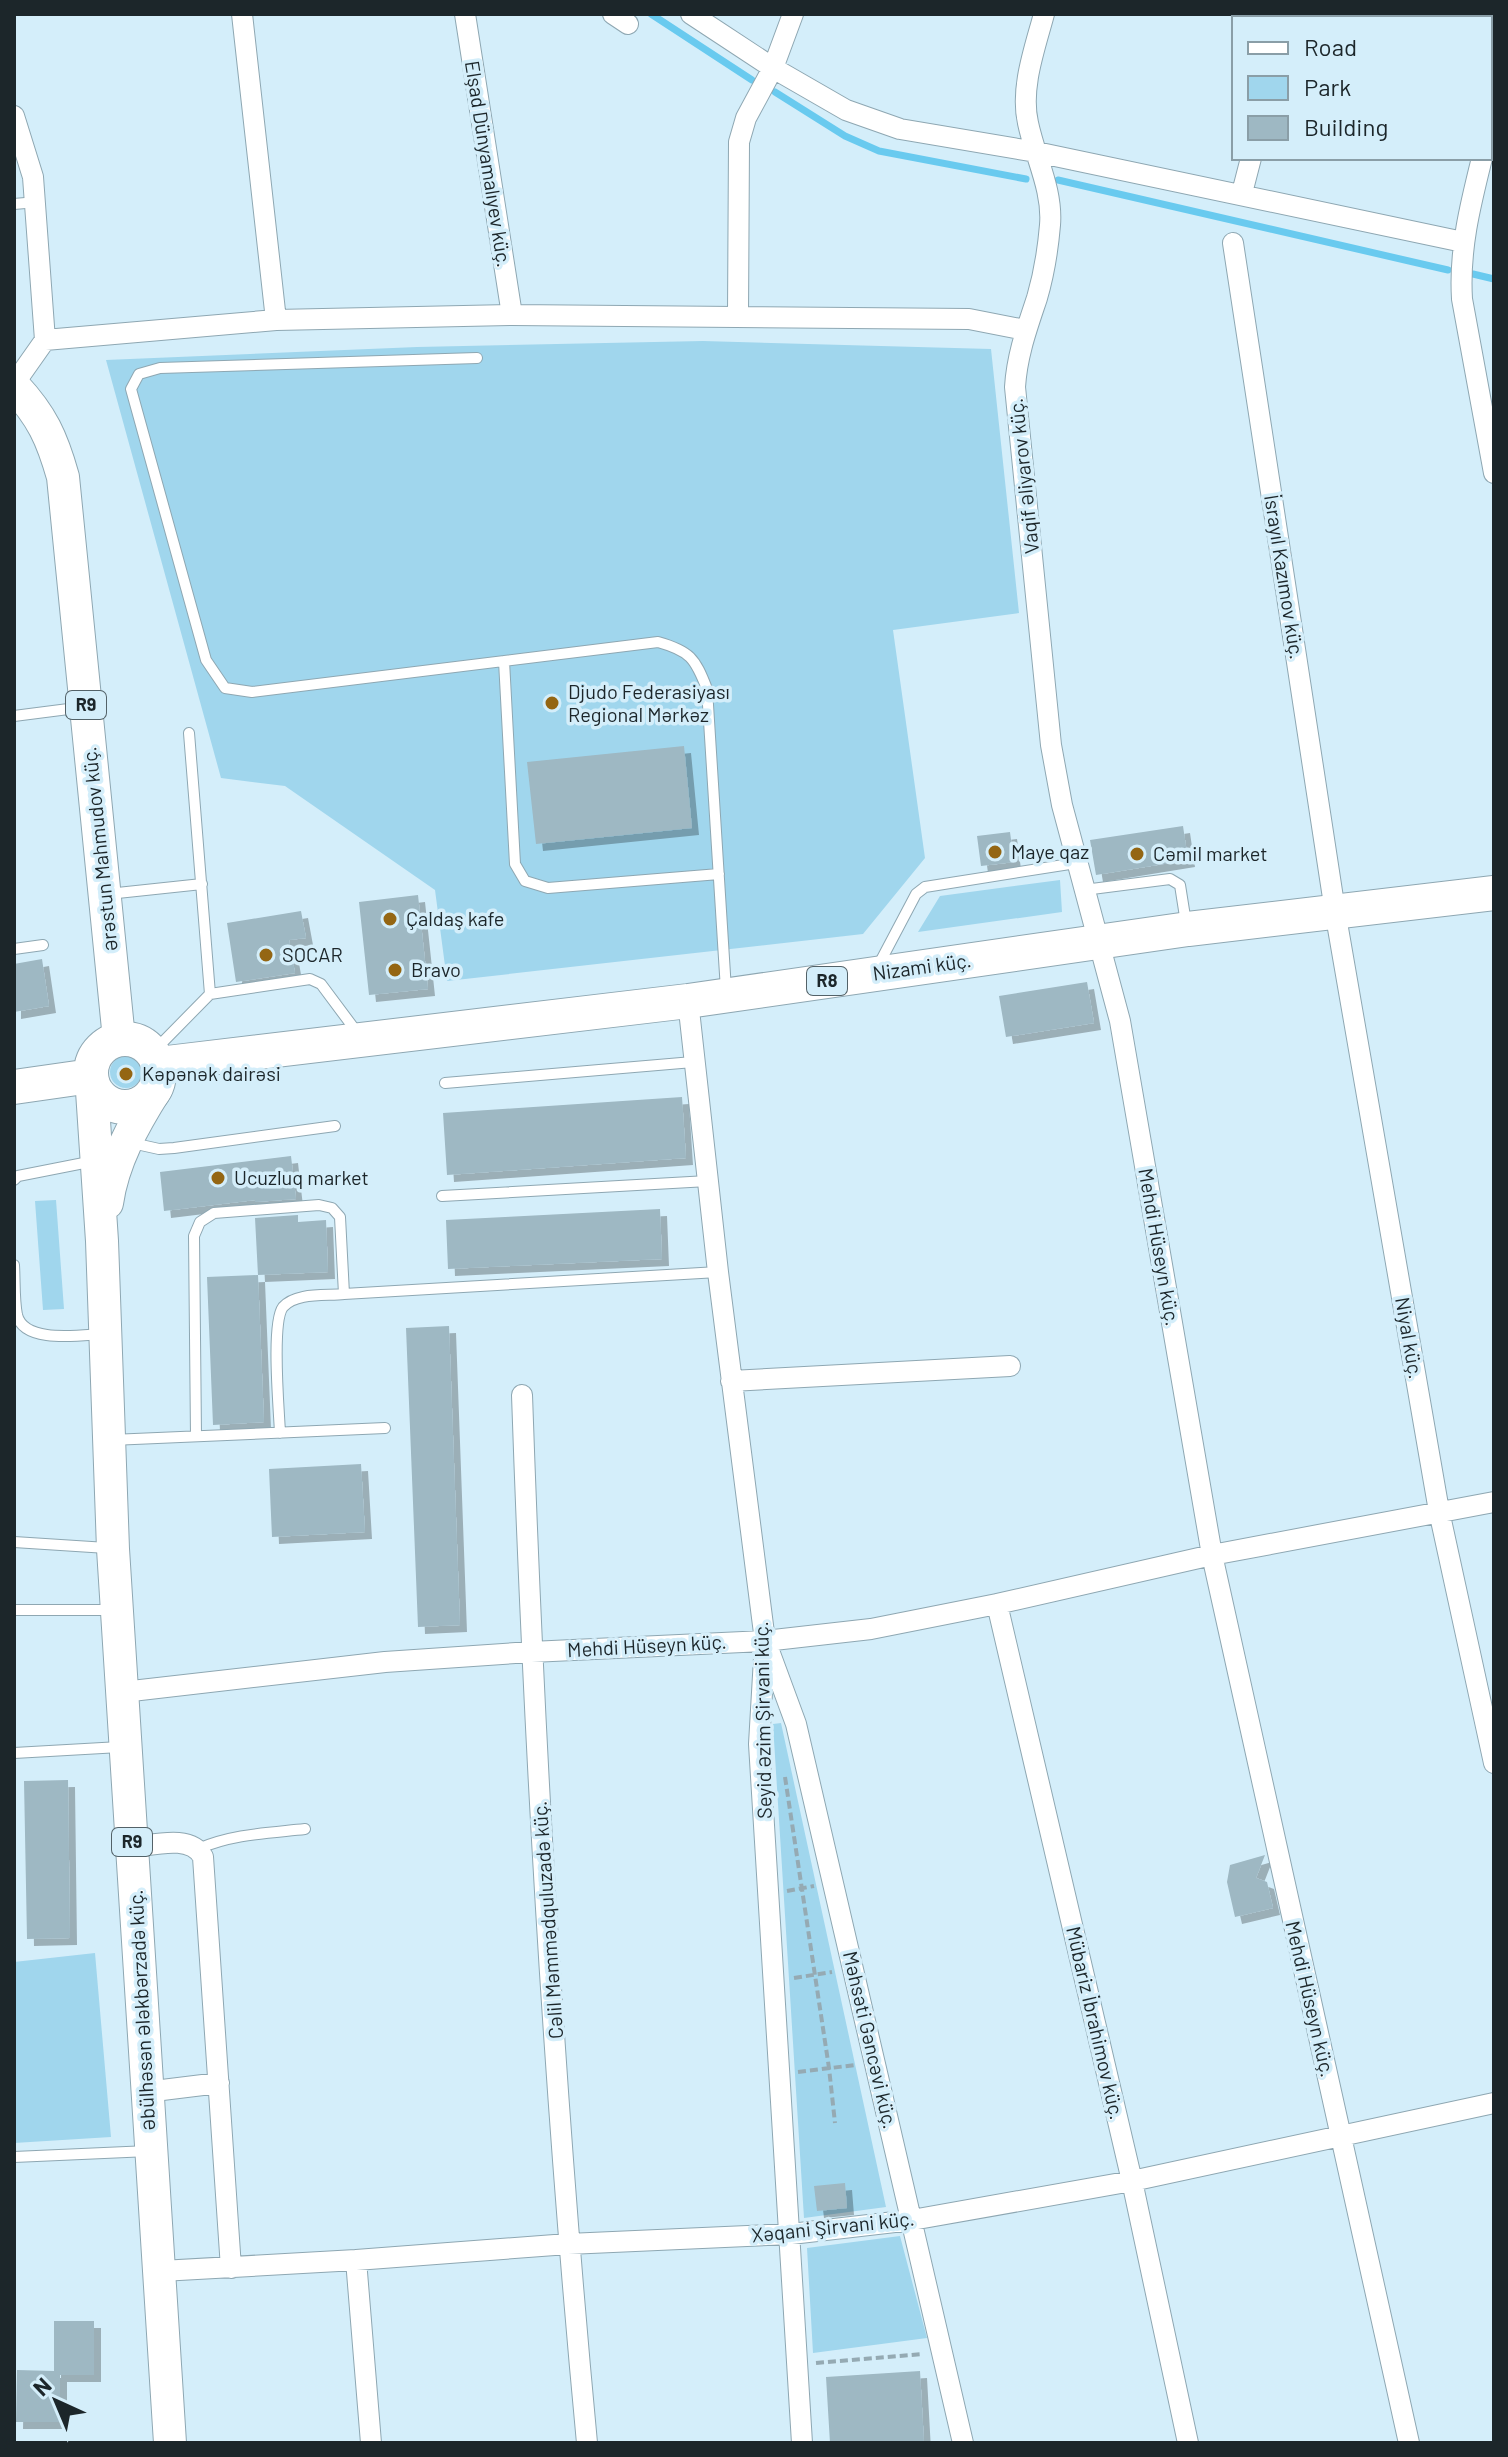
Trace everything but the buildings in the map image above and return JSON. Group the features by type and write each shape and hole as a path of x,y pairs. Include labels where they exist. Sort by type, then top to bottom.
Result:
{"highway":[{"name":"Nizami küç.","path":"156,1068 727,996 1188,929 1494,893"},
{"path":"119,1039 144,1043 156,1068 149,1099 125,1108 113,1106 102,1099 94,1089 91,1076 98,1052 119,1039"},
{"path":"14,1087 91,1076"}],"main road":[{"name":"Ərəstun Mahmudov küç.","path":"14,385 42,419 54,444 63,477 119,1039"},
{"path":"102,1241 109,1187 156,1068"},
{"path":"91,1076 102,1241"},
{"name":"Əbülhəsən Ələkbərzadə küç.","path":"102,1241 113,1549 170,2443"}],"street":[{"path":"242,14 276,320"},
{"name":"Elşad Dünyamalıyev küç.","path":"465,14 512,315"},
{"path":"691,14 773,68 846,110 900,129 1036,152 1242,193 1463,242"},
{"path":"738,315 739,142 746,118 773,68 793,14"},
{"name":"Vaqif Əliyarov küç.","path":"1044,14 1025,96 1027,121 1051,205 1048,253 1016,361 1017,403 1051,745 1076,863 1097,942"},
{"path":"14,116 28,155 37,202 45,340 14,385"},
{"path":"1242,193 1250,160"},
{"path":"1482,160 1463,242 1462,299 1494,473"},
{"name":"İsrayıl Kazımov küç.","path":"1233,243 1335,911"},
{"path":"45,340 276,320 512,315 969,319 1025,330"},
{"name":"Niyal küç.","path":"1335,911 1439,1511 1494,1763"},
{"name":"Mehdi Hüseyn küç.","path":"1097,942 1120,1021 1212,1555 1409,2443"},
{"name":"Seyid Əzim Şirvani küç.","path":"688,1001 731,1381 765,1641 759,1744 802,2443"},
{"path":"731,1381 1010,1366"},
{"name":"Cəlil Məmmədquluzadə küç.","path":"522,1395 531,1652 568,2244 587,2443"},
{"name":"Mehdi Hüseyn küç.","path":"123,1692 385,1662 765,1641 871,1629 1212,1555 1494,1502"},
{"name":"Mübariz İbrahimov küç.","path":"997,1604 1132,2181 1188,2443"},
{"name":"Məhsəti Gəncəvi küç.","path":"765,1641 796,1724 963,2443"},
{"path":"133,1847 187,1843 198,1849 203,1857 231,2268"},
{"path":"146,2092 219,2083"},
{"name":"Xəqani Şirvani küç.","path":"161,2271 568,2244 791,2234 912,2220 1132,2181 1494,2103"},
{"path":"356,2260 371,2443"}],"lane":[{"path":"14,204 37,202"},
{"path":"477,358 160,368 139,374 131,389 206,660 225,688 252,692 658,642 681,648 697,663 707,689 727,996"},
{"path":"504,661 515,864 525,881 548,888 719,874"},
{"path":"14,716 86,707"},
{"path":"156,1068 210,994 189,733"},
{"path":"874,974 916,894 925,887 1076,863"},
{"path":"1083,890 1170,879 1180,885 1188,929"},
{"path":"105,894 202,884"},
{"path":"14,949 43,945"},
{"path":"210,994 310,979 321,984 363,1040"},
{"path":"445,1083 693,1062"},
{"path":"126,1141 159,1149 174,1148 335,1126"},
{"path":"14,1180 18,1176 96,1161"},
{"path":"442,1196 708,1181"},
{"path":"196,1436 194,1236 200,1222 214,1213 319,1205 332,1208 340,1217 344,1294"},
{"path":"14,1265 18,1318 24,1328 37,1335 104,1334"},
{"path":"280,1433 276,1325 283,1307 300,1298 718,1272"},
{"path":"109,1440 385,1428"},
{"path":"14,1542 113,1549"},
{"path":"14,1610 118,1610"},
{"path":"14,1753 126,1747"},
{"path":"198,1849 215,1841 305,1829"},
{"path":"14,2157 151,2151"}],"path":[{"path":"784,1773 835,2123"},
{"path":"783,1891 816,1886"},
{"path":"789,1979 835,1971"},
{"path":"795,2072 855,2065"},
{"path":"798,2365 942,2352"}],"green space":[{"name":"Djudo Federasiyası Regional Mərkəz","path":"703,341 991,349 1019,613 893,630 925,858 863,934 447,981 435,890 285,786 221,778 106,360 417,347"},
{"path":"1060,880 1062,912 918,932 940,896"},
{"name":"Kəpənək dairəsi","path":"126,1056 138,1060 142,1072 138,1084 126,1088 114,1084 110,1072 114,1060"},
{"path":"56,1200 64,1309 43,1310 35,1201"},
{"path":"781,1723 886,2207 804,2218 773,1724"},
{"path":"95,1953 111,2137 14,2143 14,1962"},
{"path":"900,2236 927,2338 813,2353 807,2248"}],"waterway":[{"path":"651,14 752,80"},
{"path":"775,92 845,136 879,151 1026,179"},
{"path":"1058,180 1448,270"},
{"path":"1473,274 1494,279"}],"place":[{"name":"Djudo Federasiyası Regional Mərkəz","path":"552,703"},
{"name":"Maye qaz","path":"995,852"},
{"name":"Cəmil market","path":"1137,854"},
{"name":"Çaldaş kafe","path":"390,919"},
{"name":"SOCAR","path":"266,955"},
{"name":"Bravo","path":"395,970"},
{"name":"Kəpənək dairəsi","path":"126,1074"},
{"name":"Ucuzluq market","path":"218,1178"}]}
